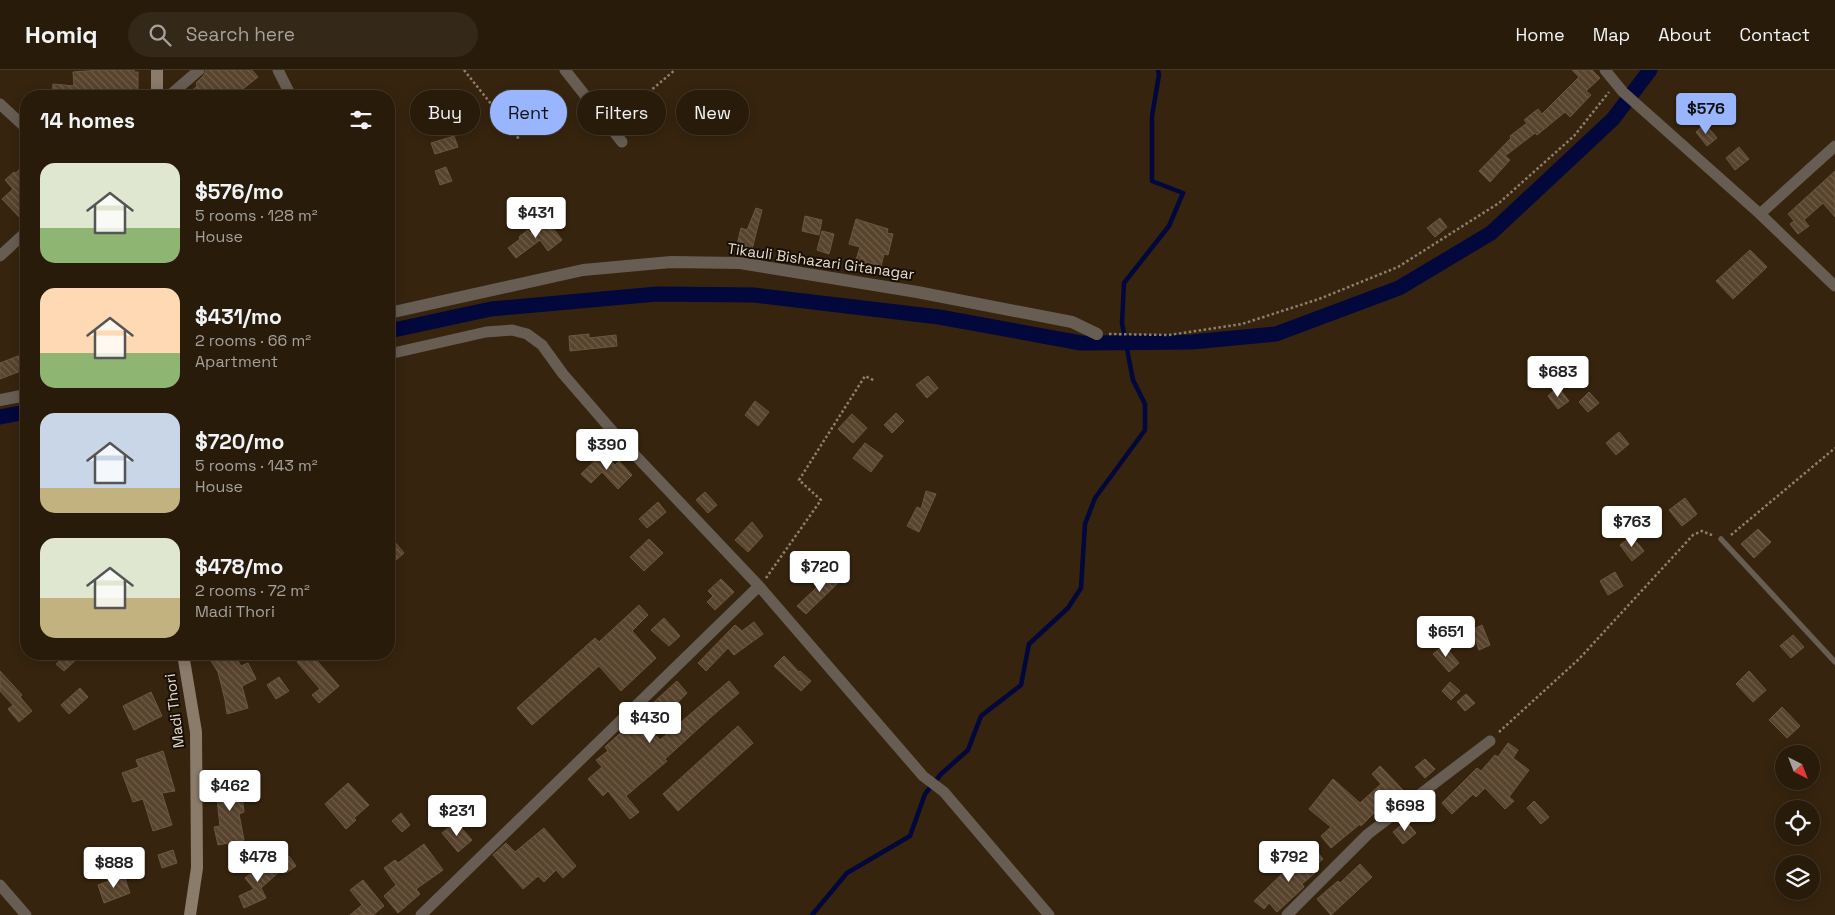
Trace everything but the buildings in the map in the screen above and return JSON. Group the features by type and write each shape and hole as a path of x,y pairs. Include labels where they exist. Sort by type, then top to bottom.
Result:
{"main road":[{"path":"157,70 157,90"},
{"name":"Madi Thori","path":"184,660 196,732 197,868 190,915"}],"street":[{"path":"176,90 199,70"},
{"path":"278,70 288,90"},
{"path":"565,70 581,90"},
{"path":"1606,70 1620,88 1760,214 1835,286"},
{"path":"0,104 20,122"},
{"path":"617,135 622,142"},
{"path":"1760,214 1835,146"},
{"path":"0,256 20,238"},
{"name":"Tikauli Bishazari Gitanagar","path":"395,311 583,270 670,262 740,263 917,292 1072,322 1097,334"},
{"path":"395,353 486,332 512,330 526,334 542,345 563,374 615,434 758,586 923,776 944,792 1049,915"},
{"path":"0,400 20,396"},
{"path":"421,915 758,586"},
{"path":"1287,915 1368,834 1490,741"},
{"path":"0,885 26,915"}],"lane":[{"path":"1721,539 1835,662"}],"path":[{"path":"464,70 519,139"},
{"path":"651,90 675,70"},
{"path":"1097,334 1169,335 1242,324 1319,299 1398,267 1499,203 1574,136 1620,88"},
{"path":"758,586 768,576 821,500 799,480 865,376 875,381"},
{"path":"1490,741 1580,659 1693,535 1702,531 1721,539 1732,534 1835,448"}],"waterway":[{"path":"812,915 847,873 910,836 925,794 941,774 968,750 981,716 1021,685 1029,644 1068,608 1081,588 1085,524 1095,498 1145,430 1145,404 1133,380 1122,323 1124,283 1169,226 1183,193 1152,181 1152,116 1159,75 1158,70"},
{"path":"395,330 491,309 657,294 754,295 939,317 1081,343 1192,342 1276,334 1399,288 1491,233 1613,119 1650,70"},
{"path":"0,417 20,413"}]}
